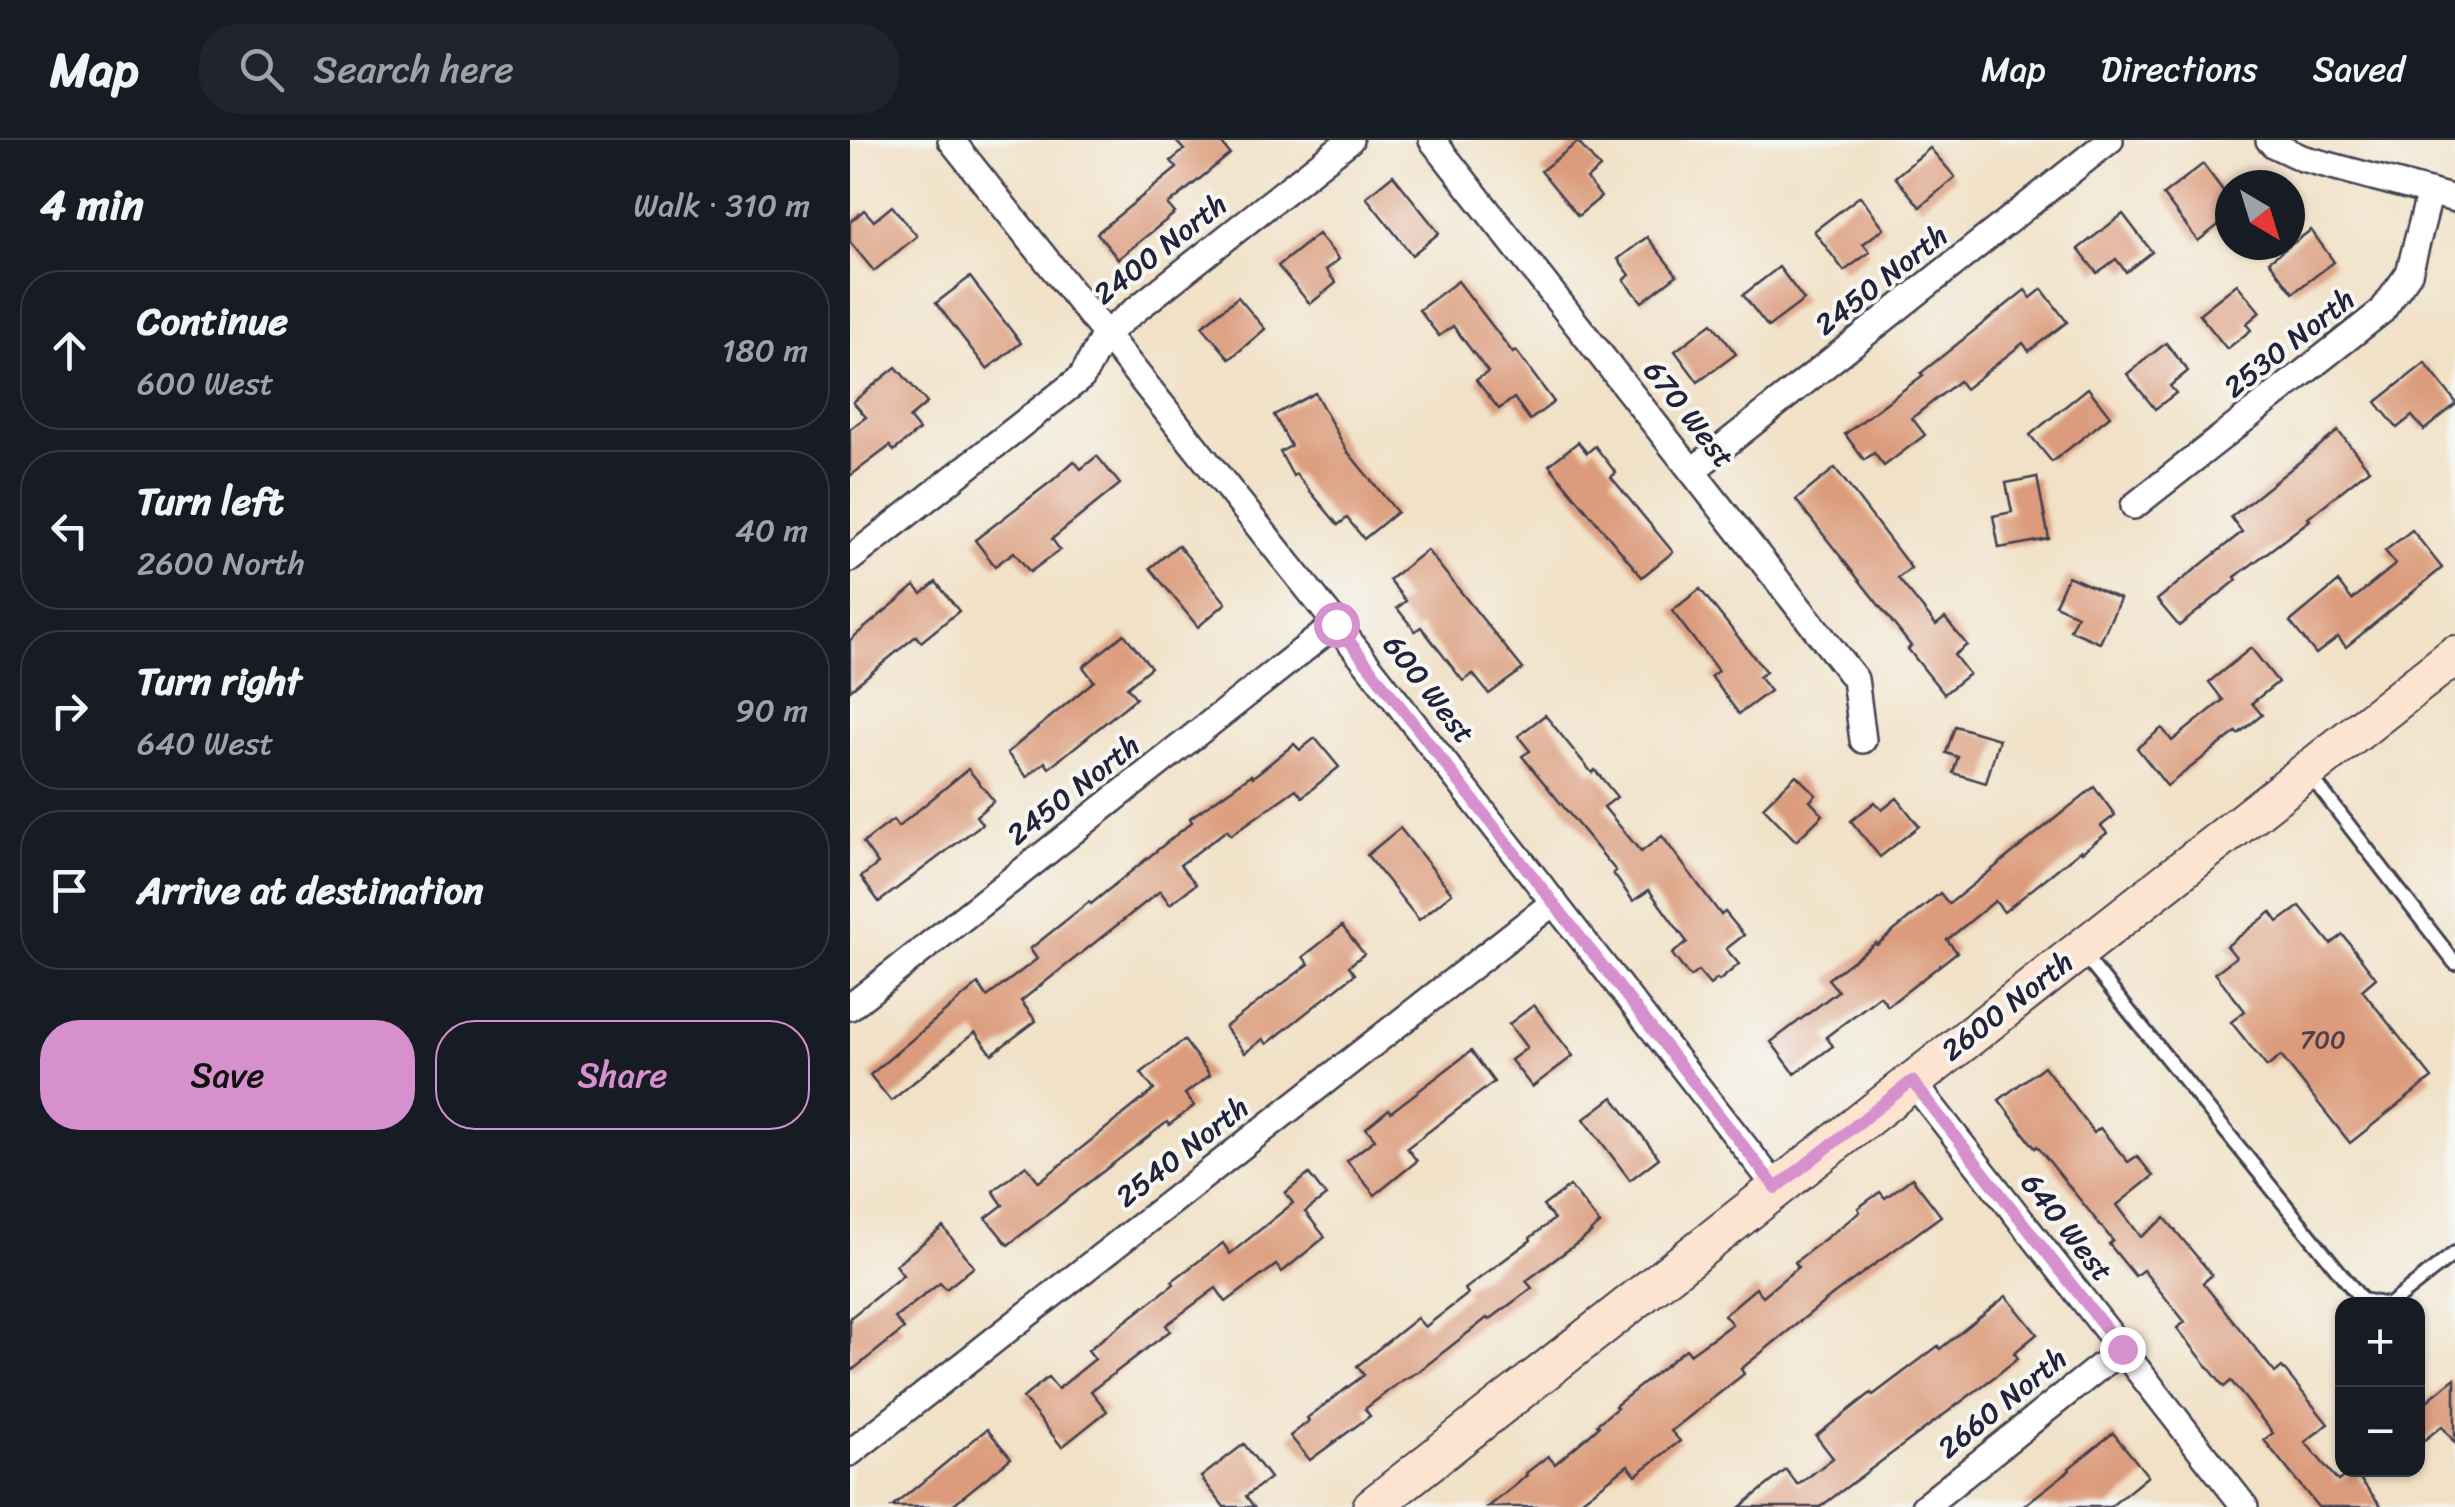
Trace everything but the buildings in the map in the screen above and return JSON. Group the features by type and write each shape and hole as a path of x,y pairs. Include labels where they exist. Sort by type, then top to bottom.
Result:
{"street":[{"name":"600 West","path":"951,140 1336,624 1776,1188"},
{"name":"2400 North","path":"1105,334 1350,140"},
{"name":"670 West","path":"1432,140 1855,679 1863,740"},
{"name":"2450 North","path":"1692,471 2110,140"},
{"path":"2269,140 2302,158 2442,196"},
{"name":"2530 North","path":"2134,506 2382,310 2408,273 2442,196"},
{"path":"850,560 1082,376 1105,334"},
{"name":"2450 North","path":"850,1007 1336,624"},
{"name":"2600 North","path":"1372,1507 2455,655"},
{"name":"2540 North","path":"850,1453 1554,902"},
{"name":"640 West","path":"1912,1081 2245,1507"},
{"name":"2660 North","path":"1924,1507 2122,1349"}],"lane":[{"path":"2308,772 2455,964"},
{"path":"2079,950 2360,1297"},
{"path":"2395,1297 2455,1253"}],"route":[{"path":"1336,624 1776,1188 1912,1081 2122,1349"}]}
